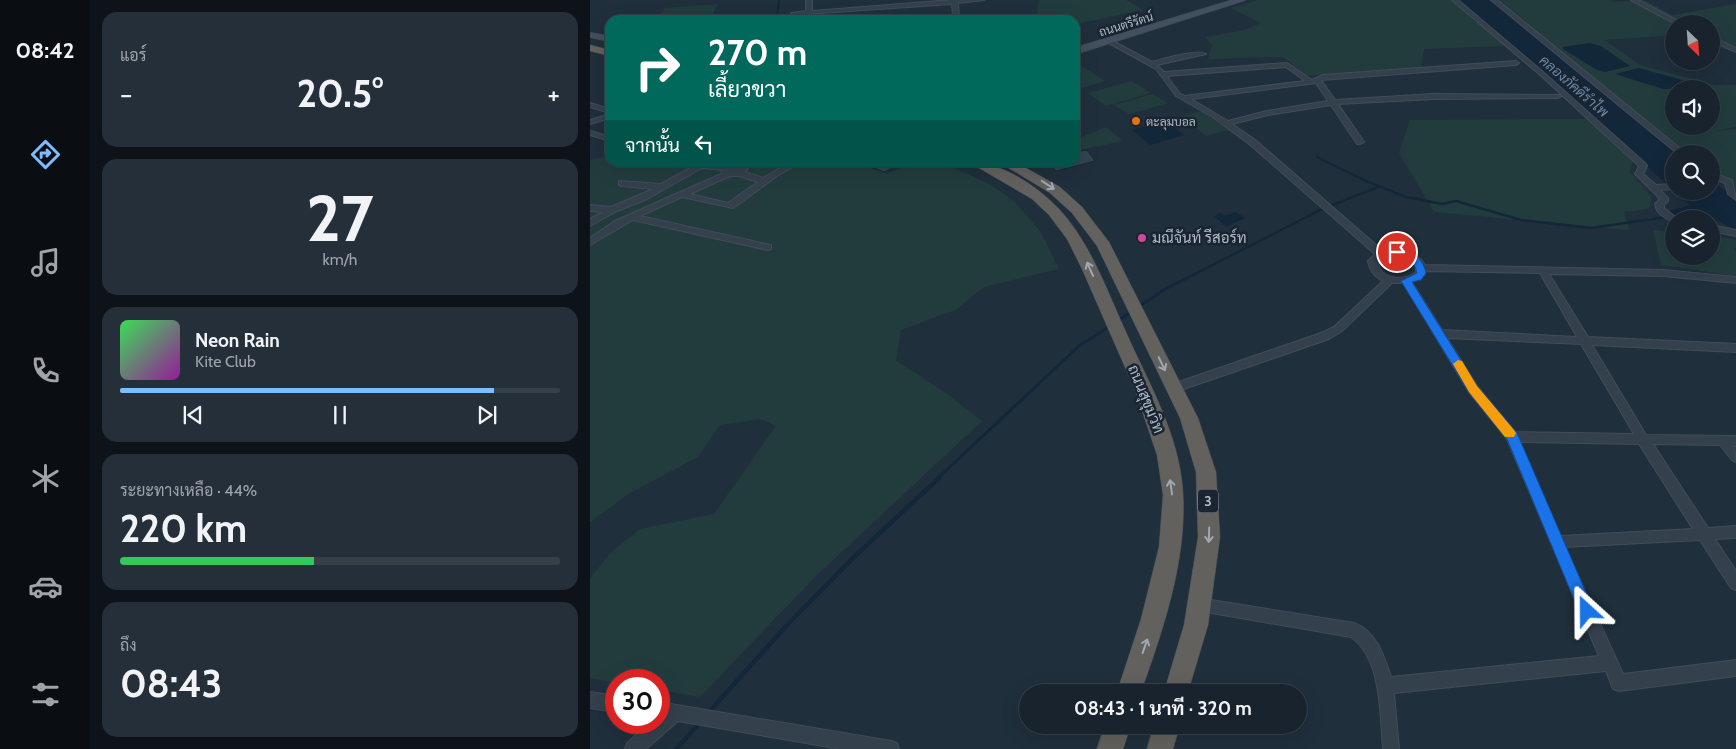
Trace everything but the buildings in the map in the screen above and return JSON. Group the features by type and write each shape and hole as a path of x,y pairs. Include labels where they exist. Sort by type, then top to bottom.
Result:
{"highway":[{"path":"590,42 605,46"},
{"path":"590,48 605,52"},
{"name":"ถนนสุขุมวิท","path":"985,167 1013,180 1053,210 1069,230 1083,255 1149,402 1164,446 1173,492 1171,546 1157,612 1132,684"},
{"name":"ถนนสุขุมวิท","path":"1014,167 1048,185 1078,210 1104,245 1189,418 1206,472 1209,537 1196,625 1178,684"},
{"path":"1110,749 1115,734"},
{"path":"1160,749 1164,734"}],"main road":[{"name":"ถนนตรีรัตน์","path":"1080,50 1241,0"},
{"path":"590,35 604,38"}],"street":[{"path":"809,0 809,13"},
{"path":"859,0 861,9"},
{"path":"794,14 882,8 903,3 981,0"},
{"path":"1455,0 1540,72 1643,166 1639,174 1658,187 1665,200 1659,204 1660,209 1665,213"},
{"path":"1494,0 1672,145"},
{"path":"1634,0 1665,16"},
{"path":"955,1 956,15"},
{"path":"882,8 887,15"},
{"path":"1109,41 1152,64 1165,74 1174,92 1227,123 1323,202 1381,254 1405,254 1413,258 1422,268 1686,274 1736,280"},
{"path":"1720,43 1736,50"},
{"path":"1152,64 1181,56 1203,54"},
{"path":"1184,98 1315,82 1326,77 1516,63"},
{"path":"1165,74 1287,65 1315,82 1334,103 1360,142"},
{"path":"1227,123 1268,111 1374,98 1558,96"},
{"path":"590,105 605,109"},
{"path":"590,122 605,118"},
{"path":"590,133 605,138"},
{"path":"590,223 612,210 663,187 699,167"},
{"path":"706,167 728,171 741,170 746,167"},
{"path":"683,195 730,206 764,181 788,167"},
{"path":"741,170 764,181"},
{"path":"590,242 632,217 683,195 728,171"},
{"path":"622,183 663,187"},
{"path":"1729,183 1732,194 1736,197"},
{"path":"1658,187 1665,187"},
{"path":"590,208 612,210"},
{"path":"632,217 768,247"},
{"path":"1720,230 1736,233"},
{"path":"1381,254 1373,261 1373,265 1382,275 1390,279 1406,281 1418,277 1422,268"},
{"path":"1543,270 1642,438 1736,582"},
{"path":"1174,388 1331,333 1390,279"},
{"path":"1406,281 1441,334 1473,389 1512,437 1556,542 1619,683 1736,668"},
{"path":"1441,334 1736,348"},
{"path":"1512,437 1730,441 1736,457"},
{"path":"1556,542 1736,532"},
{"path":"1199,605 1354,630 1365,636 1375,653 1385,686 1391,749"},
{"path":"1385,686 1610,663"},
{"path":"590,700 605,702"},
{"path":"670,712 891,749"},
{"path":"633,749 647,734"}],"green space":[{"path":"1039,0 1126,0 1143,10 1081,23 1080,15 1037,15"},
{"path":"1258,0 1451,0 1505,46 1424,49 1421,68 1307,76 1283,57 1208,59 1212,45 1205,37 1245,30 1261,23 1231,8"},
{"path":"1499,0 1610,0 1613,2 1644,0 1672,15 1665,15 1665,36 1604,40 1640,65 1696,80 1665,80 1665,135 1720,135 1720,131 1736,129 1736,193 1720,181 1720,145 1676,145"},
{"path":"718,4 712,15 660,15 665,8"},
{"path":"1736,4 1736,48 1720,41 1720,15 1672,15"},
{"path":"1080,65 1105,81 1080,88"},
{"path":"1132,81 1151,93 1106,106 1088,93"},
{"path":"1720,85 1736,85 1736,127 1720,130"},
{"path":"1152,94 1168,103 1129,114 1114,105"},
{"path":"1202,111 1228,130 1206,136 1180,117"},
{"path":"1587,119 1633,162 1629,171 1652,197 1649,209 1624,212 1629,230 1434,212 1399,153 1410,120"},
{"path":"1106,127 1123,141 1080,150 1080,138"},
{"path":"605,157 605,167 868,167 887,174 903,167 952,167 991,185 1013,200 1041,232 1059,269 984,287 955,310 901,330 896,361 939,388 982,421 815,577 700,697 670,692 670,669 605,669 605,681 590,678 590,579 610,553 640,529 714,514 776,426 761,419 720,425 698,457 630,493 590,522 590,160"},
{"path":"1653,230 1665,231 1665,265 1720,265 1720,237 1736,240 1736,247 1734,248 1736,252 1736,276 1661,265"}],"water":[{"name":"คลองภัคดีรำไพ","path":"1458,0 1491,0 1669,145 1665,145 1665,183 1575,103 1552,79"},
{"path":"1590,43 1601,46 1630,66 1605,72 1597,70 1563,49 1563,47"},
{"path":"1639,68 1682,80 1665,80 1665,89 1663,89 1615,74"},
{"path":"1165,121 1184,135 1150,145 1132,130"},
{"path":"1720,187 1736,200 1736,230 1720,222 1720,210 1672,210 1690,205 1684,200 1720,200"},
{"path":"1236,212 1245,218 1226,227 1214,216 1221,213 1225,216"}],"waterway":[{"path":"777,15 779,0"},
{"path":"1317,157 1366,181 1406,197 1442,204 1456,201 1521,220 1591,228 1665,217"},
{"path":"1195,274 1320,210 1378,187"},
{"path":"1138,307 1167,288 1195,274"},
{"path":"1117,321 1133,311"},
{"path":"937,479 1079,346 1110,326"},
{"path":"708,713 788,624 855,556 939,478"},
{"path":"676,749 701,722"}],"slow traffic":[{"path":"1458,364 1482,401 1510,433"}],"place":[{"name":"ตะลุมบอล","path":"1136,121"},
{"name":"มณีจันท์ รีสอร์ท","path":"1142,238"}],"route":[{"path":"1397,252 1405,254 1420,263 1422,273 1418,277 1406,281 1441,334 1473,389 1512,437 1587,611"}]}
